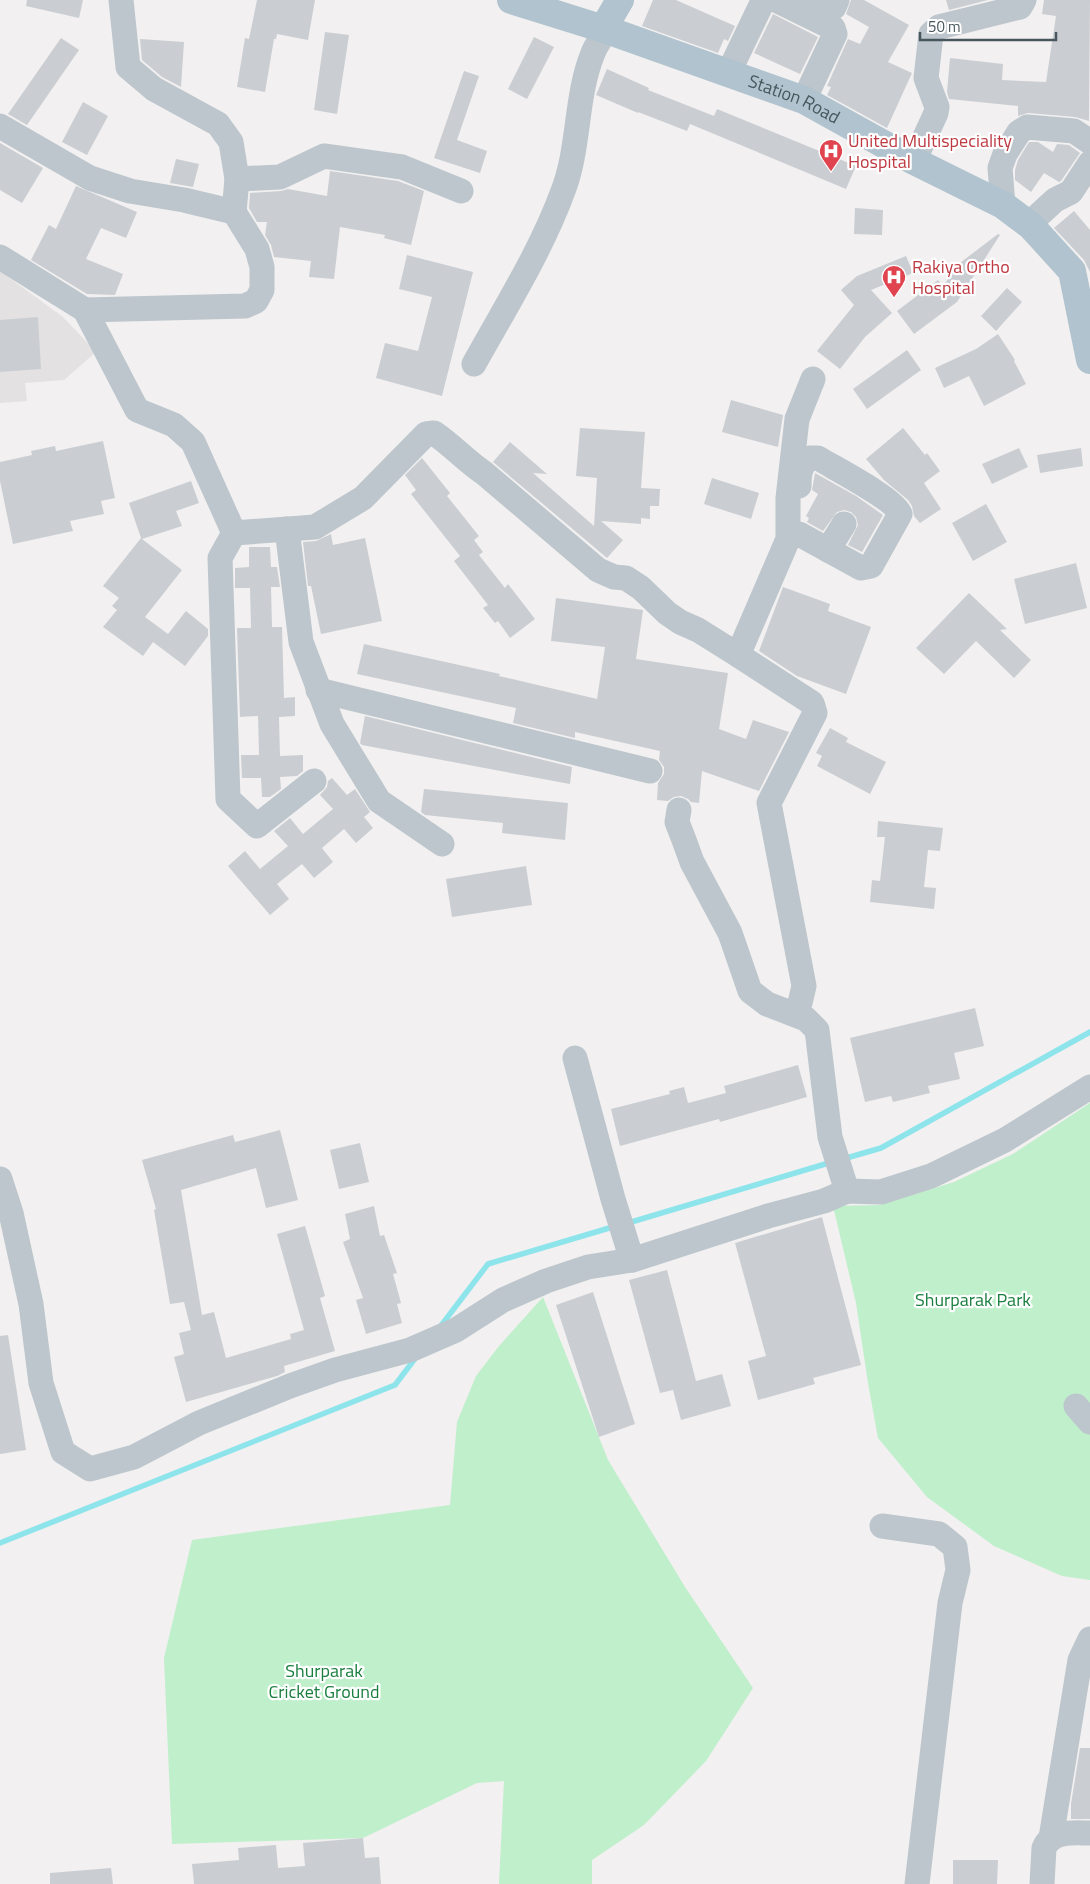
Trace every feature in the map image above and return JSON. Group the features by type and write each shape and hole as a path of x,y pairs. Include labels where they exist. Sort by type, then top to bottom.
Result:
{"main road":[{"name":"Station Road","path":"511,0 605,30 804,100 914,161 1003,205 1029,224 1081,270 1090,360"},
{"path":"605,30 620,0"}],"street":[{"path":"85,310 245,306 256,301 262,290 262,267 257,249 234,212 237,179 231,142 218,124 154,89 128,66 121,0"},
{"path":"728,74 763,1 766,0"},
{"path":"776,0 833,28 835,34 804,100"},
{"path":"814,0 828,8 834,7 837,0"},
{"path":"914,161 937,107 926,78 930,34 939,27 1020,7 1024,0"},
{"path":"474,364 546,231 564,189 575,140 582,89 593,52 605,30"},
{"path":"0,126 90,178 130,191 184,200 234,212"},
{"path":"1003,205 1000,168 1005,154 1018,132 1026,127 1074,131 1090,142"},
{"path":"237,179 280,177 324,156 402,168 461,191"},
{"path":"1029,224 1050,204 1072,192 1090,163"},
{"path":"0,257 85,310 137,410 174,425 193,442 234,533"},
{"path":"793,537 788,498 797,419 813,379"},
{"path":"234,533 315,527 363,498 426,434 434,433 450,443 469,462 598,570 614,577 626,578 641,588 673,617 738,655 812,704 814,713 769,802 804,986 800,1003 793,1014"},
{"path":"738,655 793,537 799,475 803,462 809,458 818,458 879,495 898,508 900,514 871,566 862,568 828,550 793,537"},
{"path":"828,550 844,524"},
{"path":"287,529 301,642 332,724 379,802 442,844"},
{"path":"234,533 220,558 228,799 257,826 314,780"},
{"path":"318,690 650,772"},
{"path":"678,810 677,822 692,862 730,933 750,991 767,1004 806,1019 817,1030 830,1136 845,1188"},
{"path":"575,1058 632,1260"},
{"path":"0,1179 6,1215 31,1304 41,1384 63,1452 90,1469 134,1457 199,1423 290,1386 335,1370 416,1348 456,1330 503,1300 546,1281 588,1267 632,1260 768,1216 824,1201 845,1188 881,1192 931,1176 1005,1140 1090,1087"},
{"path":"882,1526 939,1534 955,1547 958,1570 950,1604 917,1884"},
{"path":"1042,1884 1044,1848 1051,1838 1080,1660 1090,1639"},
{"path":"1051,1838 1061,1834 1090,1833"}],"shaded area":[{"path":"0,271 63,317 96,352 64,380 25,383 27,401 0,403"}],"green space":[{"name":"Shurparak Park","path":"1090,1103 1090,1580 1062,1576 994,1546 927,1497 878,1438 856,1303 833,1206 880,1205 954,1182 1013,1154"},
{"name":"Shurparak Cricket Ground","path":"543,1297 608,1460 685,1587 753,1688 706,1761 644,1825 592,1860 592,1884 499,1884 504,1781 477,1783 363,1838 172,1844 164,1658 192,1540 450,1505 457,1422 476,1376 499,1346"}],"building":[{"path":"27,0 83,0 79,18 26,6"},
{"path":"257,0 315,0 308,40 277,34 276,39 274,39 265,92 237,87 245,38 249,39"},
{"path":"653,0 676,0 735,26 728,41 724,39 718,53 642,26"},
{"path":"851,0 864,0 909,25 888,62 912,73 887,128 827,95 831,87 827,86 848,39 860,44 869,27 846,14"},
{"path":"946,0 988,0 949,10"},
{"path":"1044,0 1090,0 1089,121 1075,117 1028,113 1018,116 1018,106 949,99 947,92 950,58 1003,64 1002,80 1046,82 1056,16 1042,14"},
{"path":"773,14 818,37 800,74 754,53"},
{"path":"325,32 349,35 337,114 314,110"},
{"path":"534,37 554,47 527,99 508,89"},
{"path":"61,38 79,50 27,125 8,114"},
{"path":"140,39 184,42 181,87 162,77 142,60"},
{"path":"607,69 649,88 648,90 714,116 717,109 856,166 846,189 690,124 687,131 596,95"},
{"path":"464,71 479,76 457,140 487,151 480,173 434,158"},
{"path":"83,102 108,116 87,155 62,142"},
{"path":"1029,142 1038,142 1053,152 1057,144 1069,145 1080,153 1061,181 1059,182 1044,173 1031,192 1015,180 1018,160"},
{"path":"0,143 43,168 22,203 0,190"},
{"path":"176,159 199,164 193,187 170,183"},
{"path":"330,171 398,181 424,191 411,245 384,238 385,235 340,227 334,279 309,277 311,261 274,257 271,245 265,235 267,222 257,222 249,208 250,193 288,189 327,196"},
{"path":"76,186 137,212 126,238 101,228 86,259 123,274 115,295 87,294 31,260 49,225 56,229"},
{"path":"855,208 883,210 882,235 854,234"},
{"path":"1074,211 1090,230 1090,272 1084,260 1054,228"},
{"path":"998,234 1000,235 957,302 914,334 897,311 938,280 943,287 956,266"},
{"path":"407,255 473,272 442,396 376,378 385,343 418,351 432,297 399,289"},
{"path":"906,256 913,273 871,290 892,313 865,337 840,369 817,351 854,305 841,290 857,276"},
{"path":"1007,288 1022,302 996,331 981,316"},
{"path":"38,317 41,369 0,372 0,320"},
{"path":"998,334 1015,360 1026,384 984,406 969,376 944,388 935,368 976,349"},
{"path":"907,350 921,370 867,409 853,389"},
{"path":"731,400 783,415 778,447 722,432"},
{"path":"580,428 645,432 641,488 660,489 659,506 650,506 650,519 641,518 641,524 601,521 623,540 607,558 493,462 510,442 547,474 533,473 594,526 597,478 576,476"},
{"path":"903,428 925,455 927,453 940,471 924,483 941,509 920,523 914,516 912,506 908,500 884,480 866,459"},
{"path":"103,441 115,498 101,501 104,514 70,521 73,531 13,544 0,481 0,462 32,455 31,451 55,446 56,451"},
{"path":"1019,448 1028,467 992,484 982,464"},
{"path":"1081,448 1083,466 1040,473 1037,455"},
{"path":"422,458 450,493 447,496 479,536 474,540 483,552 479,555 505,588 508,584 535,619 510,638 498,621 495,623 483,608 488,605 454,561 460,556 411,494 416,490 405,475"},
{"path":"815,473 856,496 883,515 862,552 848,545 858,525 856,517 851,512 844,510 837,512 823,531 807,522 809,518 806,516 818,494 812,490"},
{"path":"712,478 759,493 751,519 704,504"},
{"path":"191,481 199,503 176,511 182,526 142,539 182,570 145,617 168,634 186,611 208,629 208,636 185,666 153,642 143,656 103,627 117,610 112,606 119,598 103,586 141,538 129,503"},
{"path":"986,504 1007,542 973,561 952,523"},
{"path":"331,534 333,545 365,538 382,621 321,634 311,586 308,586 303,542 316,541"},
{"path":"249,547 270,547 271,567 277,567 280,587 271,587 272,627 282,627 284,698 295,697 295,716 279,717 280,756 303,755 303,771 297,776 280,777 281,789 270,797 262,797 261,778 242,778 241,755 259,755 258,716 240,717 237,628 251,628 250,588 235,588 235,568 249,567"},
{"path":"1076,563 1087,608 1025,624 1014,579"},
{"path":"783,587 830,604 828,611 871,627 846,694 797,676 759,651"},
{"path":"969,593 1007,629 1000,630 1031,660 1014,678 976,641 944,674 916,648"},
{"path":"556,598 643,610 636,659 728,673 719,729 746,739 753,720 789,732 759,791 702,771 699,803 691,802 681,796 674,797 668,801 657,800 658,783 664,774 664,767 659,760 660,751 575,732 575,738 513,723 516,708 357,674 364,644 500,674 499,676 597,699 605,647 551,641"},
{"path":"365,716 572,767 570,784 362,745 360,743"},
{"path":"830,728 848,738 846,742 886,762 870,794 817,766 822,756 816,753"},
{"path":"332,778 347,795 355,789 370,812 364,817 373,828 356,843 344,829 322,848 333,862 314,878 302,864 277,884 289,899 270,915 228,866 245,851 260,869 288,846 274,831 290,818 303,834 333,809 320,795 327,787 328,781"},
{"path":"424,789 568,803 565,840 502,833 503,823 425,815 421,812"},
{"path":"878,821 943,828 940,851 928,850 924,887 936,888 934,909 870,902 872,880 880,881 885,837 877,837"},
{"path":"526,866 532,905 452,917 446,879"},
{"path":"975,1008 984,1046 954,1053 960,1079 928,1086 930,1093 893,1102 891,1096 865,1102 850,1038"},
{"path":"798,1065 807,1097 720,1122 719,1119 620,1146 611,1109 670,1094 669,1091 684,1087 688,1103 726,1093 724,1086"},
{"path":"280,1130 298,1200 266,1208 256,1168 181,1190 202,1315 214,1312 226,1358 291,1339 290,1334 304,1330 277,1234 305,1226 325,1296 320,1298 335,1351 284,1366 285,1372 277,1376 186,1402 174,1357 184,1354 179,1333 191,1330 184,1302 170,1304 154,1210 156,1209 142,1160 233,1135 235,1142"},
{"path":"360,1143 369,1182 339,1189 330,1150"},
{"path":"374,1206 380,1236 384,1235 397,1273 393,1274 401,1303 397,1304 402,1323 366,1334 356,1300 363,1298 343,1242 350,1239 345,1214"},
{"path":"822,1217 861,1365 813,1378 815,1384 758,1400 748,1361 766,1356 735,1243"},
{"path":"667,1270 696,1381 722,1374 731,1406 681,1420 673,1390 660,1393 629,1280"},
{"path":"593,1292 635,1424 599,1437 556,1305"},
{"path":"8,1335 26,1450 0,1454 0,1336"},
{"path":"1080,1748 1090,1748 1090,1819 1071,1819 1071,1804"},
{"path":"363,1838 365,1858 379,1857 381,1884 194,1884 192,1864 239,1860 238,1848 276,1845 278,1868 305,1866 303,1843"},
{"path":"953,1860 998,1860 997,1884 953,1884"},
{"path":"111,1868 113,1884 50,1884 50,1873"}],"waterway":[{"path":"843,1159 881,1148 1090,1032"},
{"path":"628,1223 832,1162"},
{"path":"440,1327 488,1264 616,1226"},
{"path":"0,1543 395,1385 417,1356"}],"place":[{"name":"United Multispeciality Hospital","path":"831,172"},
{"name":"Rakiya Ortho Hospital","path":"894,298"}]}
